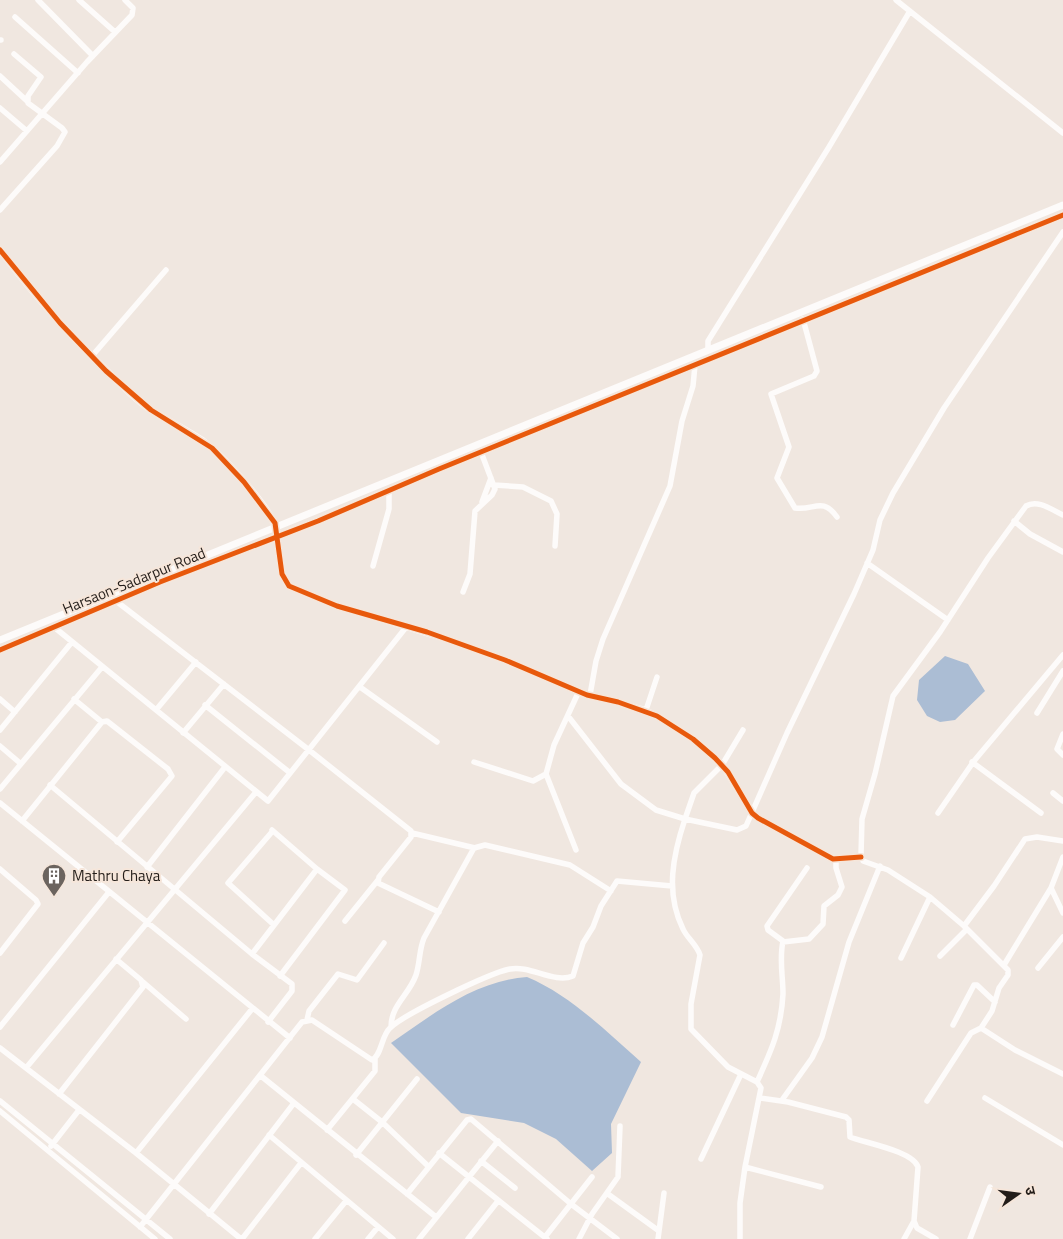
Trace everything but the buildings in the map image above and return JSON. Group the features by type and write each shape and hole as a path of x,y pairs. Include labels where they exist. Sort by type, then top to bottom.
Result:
{"street":[{"path":"38,0 93,56"},
{"path":"78,0 115,32"},
{"path":"0,162 134,12 125,0"},
{"path":"896,0 1063,133"},
{"path":"715,356 710,350 708,341 829,148 910,12"},
{"path":"15,17 78,73"},
{"path":"14,54 41,77 27,101"},
{"path":"0,76 27,101 62,128 64,135 0,210"},
{"path":"0,108 27,131"},
{"path":"0,150 6,155"},
{"name":"Harsaon-Sadarpur Road","path":"0,640 1063,205"},
{"name":"Harsaon-Sadarpur Road","path":"0,650 1063,215"},
{"path":"568,716 621,784 656,810 684,819 740,830 746,826 867,563 876,540 880,520 898,485 913,463 941,412 1063,232"},
{"path":"0,250 30,289 92,356 144,405 212,448 266,510 276,528 282,574 289,586 337,606 407,626 505,660 590,696 646,710 693,738 722,765 752,813 836,860 861,857"},
{"path":"92,356 166,270"},
{"path":"803,320 817,371 814,376 771,394 789,447 777,478 795,508 825,506 830,508 837,517"},
{"path":"590,696 596,661 603,639 670,486 682,421 693,386 695,365"},
{"path":"463,592 470,574 473,517 476,509 492,495 494,485 481,452"},
{"path":"480,506 486,495 491,476"},
{"path":"494,485 524,488 551,501 557,518 555,546"},
{"path":"373,566 389,508 389,490"},
{"path":"927,1101 971,1033 981,1028 992,1011 999,988 1008,975 1008,970 966,928 930,897 880,866 863,861 861,857 862,819 876,774 891,700 1026,506 1034,503 1063,515"},
{"path":"1014,522 1030,534 1063,552"},
{"path":"867,563 948,620"},
{"path":"116,601 309,750 412,834 475,848 485,845 570,865 611,890"},
{"path":"54,627 269,801 289,772 360,687 407,626"},
{"path":"0,730 72,642"},
{"path":"938,813 972,762 1063,655"},
{"path":"156,710 196,662"},
{"path":"0,789 102,667"},
{"path":"1038,713 1063,670"},
{"path":"646,710 657,677"},
{"path":"183,732 224,684"},
{"path":"360,687 437,742"},
{"path":"576,850 546,774 554,745 579,691"},
{"path":"0,699 14,712"},
{"path":"74,699 102,722 109,722 168,769 172,776 117,842"},
{"path":"205,705 289,772"},
{"path":"22,821 102,722"},
{"path":"740,1239 740,1203 745,1167 761,1088 757,1082 740,1074 721,1061 691,1029 691,1004 700,955 681,924 672,886 674,855 684,819 694,793 722,765 743,730"},
{"path":"1063,734 1057,749 1063,755"},
{"path":"0,746 20,763"},
{"path":"474,762 533,781 546,774"},
{"path":"972,762 1041,813"},
{"path":"147,867 225,767"},
{"path":"50,786 252,954 292,984 293,988 268,1022"},
{"path":"26,1068 256,792"},
{"path":"1053,793 1063,801"},
{"path":"0,803 290,1038"},
{"path":"274,925 228,883 272,831 317,869 346,890 280,976"},
{"path":"345,921 412,834"},
{"path":"940,956 966,928 1025,839 1037,837 1063,841"},
{"path":"327,1130 375,1071 375,1059 382,1040 390,1027 393,1011 416,974 419,952 424,938 475,848"},
{"path":"1004,965 1051,888 1063,857"},
{"path":"783,942 809,939 823,924 824,906 838,895 842,887 836,868 836,860"},
{"path":"782,1100 812,1058 822,1037 850,940 880,866"},
{"path":"757,1082 779,1029 783,995 780,957 783,942 781,938 768,930 767,926 806,868"},
{"path":"0,869 36,900 38,904 0,953"},
{"path":"252,954 317,869"},
{"path":"378,880 381,887 439,912"},
{"path":"390,1027 454,992 507,969 520,969 554,976 572,977 583,944 594,927 601,906 620,880 646,885 672,886"},
{"path":"1051,888 1063,913"},
{"path":"0,1028 109,892"},
{"path":"901,958 930,897"},
{"path":"1038,968 1063,937"},
{"path":"140,1227 261,1076 298,1026 307,1020 309,1011 338,974 357,980 384,943"},
{"path":"116,959 186,1019"},
{"path":"59,1094 143,987 143,982"},
{"path":"953,1024 974,985 977,985 995,1002"},
{"path":"136,1153 252,1009"},
{"path":"307,1020 318,1024 367,1058 375,1059"},
{"path":"981,1028 1015,1050 1063,1074"},
{"path":"0,1048 136,1153 242,1239 301,1163"},
{"path":"700,1159 740,1074"},
{"path":"261,1076 356,1155 436,1217"},
{"path":"356,1155 417,1079"},
{"path":"760,1098 782,1100 846,1117 849,1120 850,1137 915,1161 918,1167 914,1221 904,1239"},
{"path":"985,1098 1063,1145"},
{"path":"353,1099 382,1122 428,1167"},
{"path":"0,1100 170,1239"},
{"path":"209,1214 294,1103"},
{"path":"48,1151 80,1110"},
{"path":"0,1111 155,1239"},
{"path":"406,1194 469,1119 498,1141 571,1204 618,1239"},
{"path":"579,1239 590,1218 608,1194 619,1174 620,1126"},
{"path":"269,1135 393,1239"},
{"path":"419,1239 498,1141"},
{"path":"439,1153 546,1238 592,1177"},
{"path":"481,1161 515,1188"},
{"path":"745,1167 820,1187"},
{"path":"970,1239 990,1187"},
{"path":"658,1239 664,1193"},
{"path":"608,1194 659,1231"},
{"path":"315,1239 346,1201"},
{"path":"468,1239 498,1201"},
{"path":"914,1221 917,1228 936,1239"},
{"path":"368,1239 378,1228"}],"water":[{"path":"945,656 968,664 985,691 955,720 940,722 927,716 917,700 919,680"},
{"path":"527,977 573,1004 641,1062 611,1124 612,1153 592,1171 556,1139 524,1123 461,1113 391,1043 439,1010 472,992 508,980"}],"cycle path":[{"path":"0,650 160,582 318,521 439,469 1063,215"},
{"path":"0,250 60,323 106,371 151,410 212,448 244,482 275,523 282,574 289,586 337,606 427,632 505,660 587,695 618,702 657,716 693,739 715,758 728,772 752,813 758,818 833,859 861,857"}],"place":[{"name":"Mathru Chaya","path":"54,897"}]}
